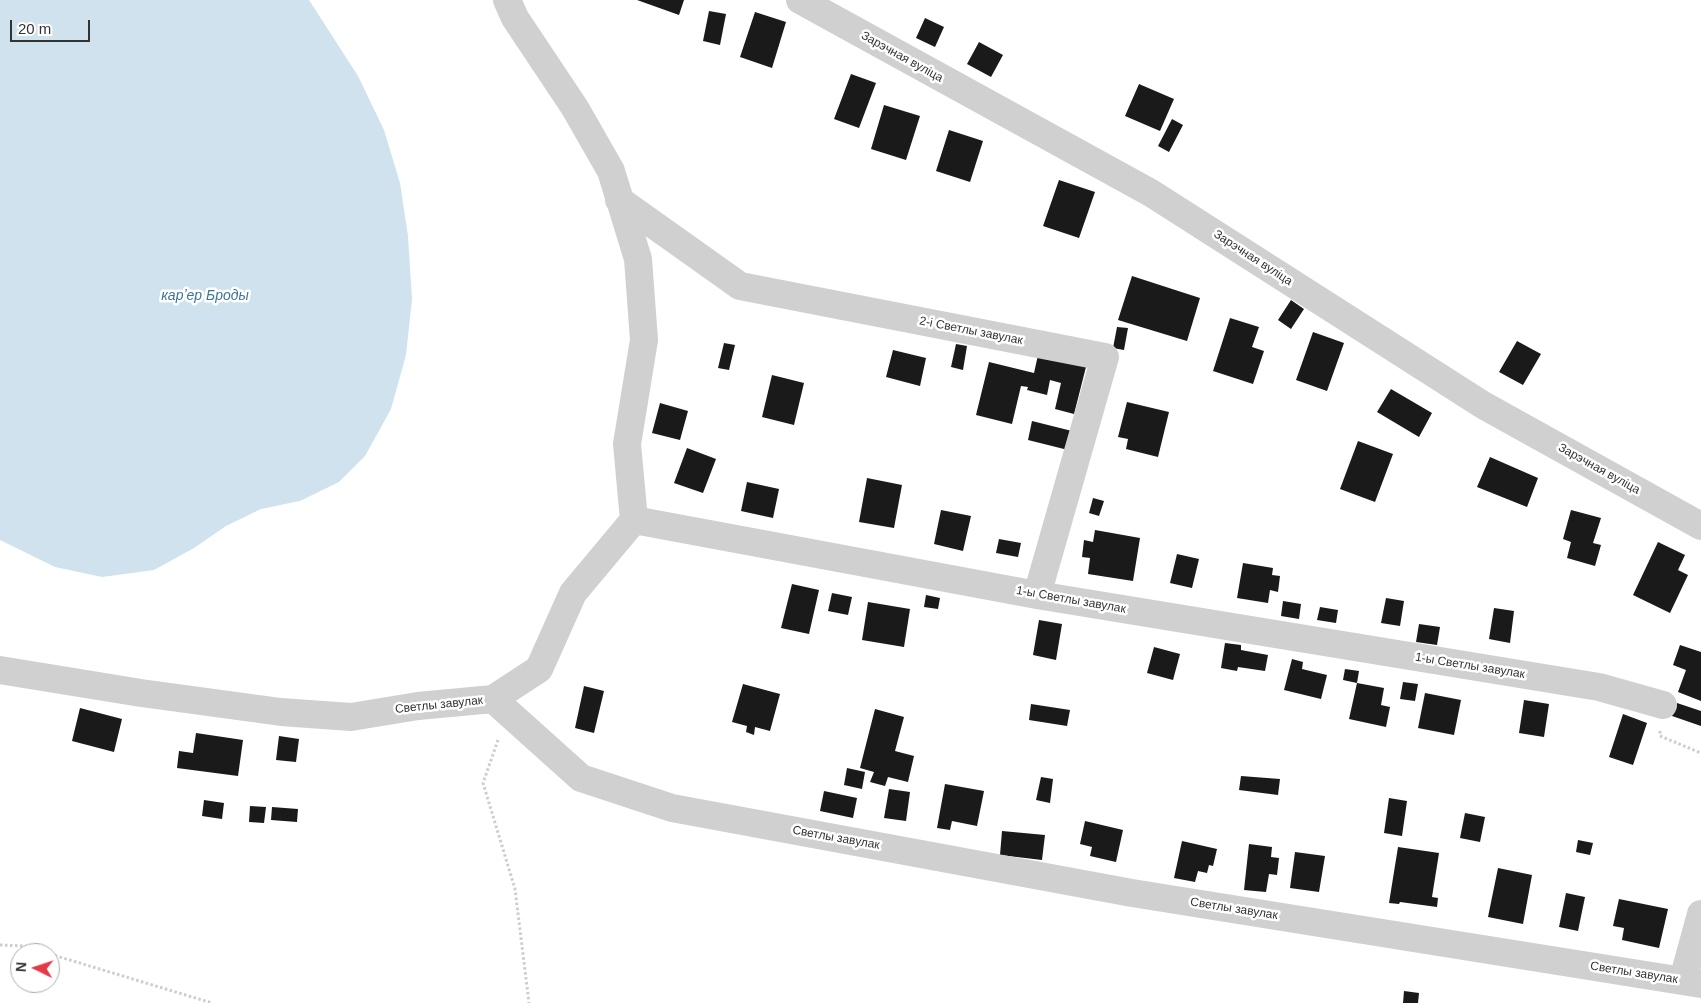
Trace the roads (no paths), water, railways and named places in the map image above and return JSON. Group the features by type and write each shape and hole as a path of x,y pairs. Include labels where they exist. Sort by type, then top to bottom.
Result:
{"street":[{"path":"500,706 539,669 573,593 634,520 627,444 644,340 638,259 611,171 575,108 515,18 507,0"},
{"name":"Зарэчная вуліца","path":"800,0 1151,193 1483,405 1701,526"},
{"name":"2-і Светлы завулак","path":"619,200 740,286 1104,357 1037,595"},
{"name":"1-ы Светлы завулак","path":"634,520 1037,595 1599,687 1663,705"},
{"name":"Светлы завулак","path":"0,670 141,693 281,712 350,717 418,706 500,706 581,778 672,808 1132,893 1692,982"},
{"path":"1692,982 1701,914"}],"water":[{"name":"карʼер Броды","path":"0,0 309,0 358,76 384,130 400,183 408,236 412,299 406,355 391,409 365,456 339,482 300,501 261,509 226,526 194,548 154,570 102,577 55,567 0,540"}]}
